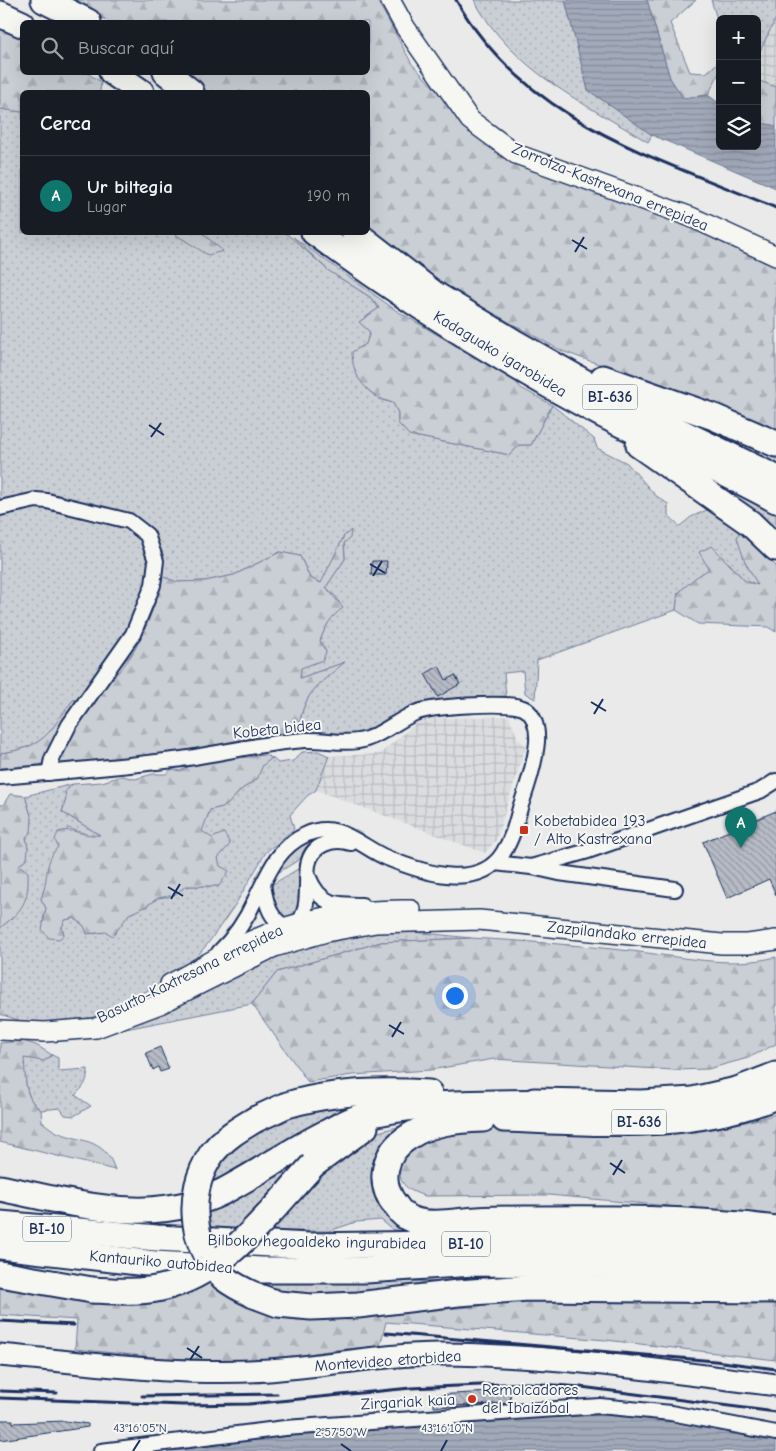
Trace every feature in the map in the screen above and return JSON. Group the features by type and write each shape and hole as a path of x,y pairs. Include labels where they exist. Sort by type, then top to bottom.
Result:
{"highway":[{"path":"44,0 84,20"},
{"path":"0,14 20,23"},
{"path":"116,75 138,90"},
{"path":"170,75 188,90"},
{"name":"Kadaguako igarobidea","path":"318,235 413,302 481,345 593,410 748,484 776,500"},
{"name":"Kadaguako igarobidea","path":"358,235 434,294 512,341 619,402 776,478"},
{"path":"512,341 618,385 714,417 776,444"},
{"path":"593,410 750,523 776,548"},
{"name":"BI-636","path":"549,1102 641,1103 693,1100 737,1090 775,1091"},
{"path":"549,1102 400,1091 324,1097 286,1106 256,1119 231,1134 212,1154 201,1175 194,1206 199,1235 206,1254 225,1279 254,1296 270,1301 311,1307 358,1305 458,1293 528,1288 776,1290"},
{"name":"BI-636","path":"775,1091 744,1108 711,1116 670,1120 611,1122 504,1118 453,1121 435,1125 409,1136 393,1152 386,1166 383,1182 388,1197 401,1213 414,1220 434,1223 477,1220 620,1218 776,1229"},
{"path":"0,1188 117,1210 158,1211 185,1206 220,1194 306,1142 355,1118 409,1106 549,1102"},
{"path":"0,1274 92,1290 128,1291 160,1288 192,1277 211,1267 247,1237 313,1165 362,1128 420,1117 455,1114 504,1118"},
{"path":"0,1212 64,1223 95,1231"},
{"name":"BI-10","path":"0,1224 95,1231"},
{"name":"Kantauriko autobidea","path":"95,1231 157,1238"},
{"name":"Bilboko hegoaldeko ingurabidea","path":"157,1238 309,1246 633,1241 776,1248"},
{"name":"Kantauriko autobidea","path":"0,1246 155,1264 262,1270"},
{"name":"Bilboko hegoaldeko ingurabidea","path":"262,1270 366,1270 474,1263 696,1266 776,1272"}],"main road":[{"name":"Montevideo etorbidea","path":"0,1355 167,1370 268,1370 439,1354 504,1357 663,1371 776,1385"}],"street":[{"name":"Zorrotza-Kastrexana errepidea","path":"390,0 405,27 470,120 516,154 691,218 776,256"},
{"path":"0,508 41,500 129,521 146,535 156,561 152,585 133,634 69,725 52,759 49,773"},
{"name":"Kobeta bidea","path":"0,777 175,760 306,740 360,741 422,710 517,706 524,708 534,719 537,735 536,753 512,836 503,854 495,863 474,875 458,876 424,870 388,858 374,850"},
{"path":"531,867 588,851 760,791 776,780"},
{"path":"209,970 237,932 275,860 287,845 306,834 323,829 339,832 358,840 374,850"},
{"path":"294,926 306,904 309,862 324,843 339,839 374,850"},
{"path":"495,863 675,889"},
{"path":"309,877 315,893 327,901 402,910"},
{"path":"263,885 268,910 277,921 306,928 349,920 364,925"},
{"name":"Basurto-Kaxtresana errepidea","path":"0,1030 61,1032 96,1028 133,1016 209,970 250,941 294,926 358,910 454,912 479,920"},
{"name":"Basurto-Kaxtresana errepidea","path":"209,970 274,947 326,932 364,925 407,921 450,922 479,920"},
{"name":"Zazpilandako errepidea","path":"479,920 722,944 748,944 776,940"},
{"name":"Zirgariak kaia","path":"101,1451 284,1428 600,1406 671,1413 776,1433"}],"shaded area":[{"path":"776,18 776,87 761,81 761,49"},
{"path":"509,716 518,739 526,746 496,840 485,853 316,790 329,756 380,754 421,719"}],"green space":[{"path":"62,0 377,0 412,64 488,146 518,162 743,247 776,262 776,433 680,393 562,351 447,288 370,233 370,90 206,90 187,75 370,75 370,20 106,20"},
{"path":"474,0 565,0 588,90 652,135 648,142 574,98 529,66 508,47 490,25"},
{"path":"647,0 696,0 670,23 690,72 706,73 716,64 716,79 708,95 683,98 670,78"},
{"path":"711,0 776,0 776,18 761,49 761,15 716,16"},
{"path":"0,28 20,36 20,75 90,75 101,82 100,90 20,90 20,112 0,109"},
{"path":"761,81 776,87 776,126 761,123"},
{"path":"0,109 20,112 20,235 176,235 185,240 222,251 204,235 288,235 329,271 370,297 379,308 359,322 370,332 366,344 366,388 378,399 393,403 398,413 398,423 409,435 510,455 519,445 531,445 552,405 594,439 597,448 627,463 655,495 668,504 668,515 680,526 691,517 709,509 740,530 745,562 759,585 745,581 729,563 708,572 678,593 676,610 537,660 535,699 525,693 523,671 504,673 506,696 432,701 417,706 358,736 324,732 298,733 303,709 312,692 343,663 300,678 301,668 326,652 320,641 328,623 342,608 336,597 326,587 345,559 344,536 322,583 310,578 300,556 280,552 234,575 205,581 178,582 155,603 134,651 92,700 73,700 44,737 28,747 1,753 0,756"},
{"path":"176,235 204,235 223,251 208,255"},
{"path":"293,237 397,311 513,379 521,388 552,405 531,445 519,445 510,455 409,435 398,423 398,413 393,403 369,391 358,378 355,370 352,352 366,344 370,332 359,322 379,308 370,297 329,271"},
{"path":"643,400 776,451 776,466 728,439"},
{"path":"686,466 776,513 776,542"},
{"path":"351,530 350,538 344,543 345,559 326,587 343,608 331,619 320,641 326,652 323,660 301,668 300,678 345,662 319,685 307,699 300,719 298,733 145,757 0,768 1,753 28,747 37,742 51,730 73,700 92,699 110,682 131,656 140,640 163,577 178,582 205,581 234,575 280,552 300,556 310,578 321,583 344,536"},
{"path":"740,530 776,566 776,632 768,627 698,624 676,610 678,593 709,569 699,552 712,546 745,581 758,585 745,562 737,538"},
{"path":"318,751 329,756 316,790 307,796 290,815 294,829 266,852 235,905 194,960 175,975 118,1007 83,1021 64,1025 24,1022 0,1014 0,928 16,915 19,865 28,849 26,837 32,819 25,796 73,784 65,792 66,799 62,812 100,835 91,836 68,828 58,848 41,899 46,908 43,920 64,935 62,927 65,920 74,918 94,934 118,927 129,914 145,907 158,898 174,895 186,886 219,886 218,856 212,842 201,831 210,810 226,806 242,789 257,779 262,765 272,758 278,763 293,761 302,752"},
{"path":"265,755 272,758 263,765 257,779 242,789 226,806 210,810 202,831 212,838 224,833 230,844 218,858 220,866 229,871 219,886 186,886 174,895 158,898 145,907 129,914 113,936 106,932 87,934 84,926 74,918 65,920 62,927 64,935 59,939 49,938 42,930 46,908 41,899 50,859 58,847 55,840 58,832 69,831 100,835 62,812 66,799 65,792 73,784 102,782 122,776 135,779 153,774 166,774 172,769 180,771 195,763"},
{"path":"10,794 25,796 32,819 31,832 26,837 27,859 19,865 28,872 28,882 26,898 23,904 14,916 0,928 0,805 3,805"},
{"path":"315,838 305,848 300,859 276,874 296,844"},
{"path":"298,869 302,898 295,915 285,919 273,903 273,884"},
{"path":"376,928 471,938 381,942 277,972 252,1004 70,1040 143,1016 280,950"},
{"path":"471,938 591,947 722,962 740,962 776,957 776,1044 748,1058 708,1069 674,1070 494,1059 430,1070 352,1075 308,1082 252,1004 277,972 381,942"},
{"path":"23,1041 36,1045 52,1055 44,1061 24,1058 28,1094 35,1105 41,1110 42,1122 57,1132 100,1147 111,1160 115,1170 0,1142 0,1043"},
{"path":"52,1055 58,1058 58,1071 88,1069 85,1084 75,1095 91,1106 74,1116 65,1115 60,1108 41,1110 35,1105 28,1093 23,1057 44,1061"},
{"path":"387,1099 206,1192 218,1161 230,1147 279,1116"},
{"path":"776,1114 776,1216 549,1195 425,1196 406,1187 400,1176 401,1165 408,1153 423,1137 435,1133 511,1127 625,1131 685,1130 745,1122"},
{"path":"417,1123 382,1153 415,1230 393,1230 381,1220 356,1222 329,1231 268,1231 313,1180 351,1147 377,1132"},
{"path":"348,1128 239,1231 206,1227 206,1203"},
{"path":"212,1278 374,1315 481,1306 483,1301 552,1298 776,1301 776,1360 606,1340 386,1322 380,1346 334,1350 284,1358 210,1363 75,1349 77,1320 0,1315 0,1283 97,1301 136,1303 170,1299"},
{"path":"244,1279 464,1282 479,1286 305,1296 261,1286"}],"water":[{"path":"565,0 647,0 670,78 683,98 708,95 716,101 716,150 761,150 761,123 776,126 776,188 652,135 588,90"},
{"path":"600,1410 651,1414 776,1438 776,1451 146,1451 378,1427"}],"building":[{"path":"372,561 387,561 386,575 371,575"},
{"path":"439,666 446,680 455,675 460,684 438,697 425,674"},
{"path":"776,811 776,895 769,879 727,898 703,842"},
{"path":"160,1047 169,1069 160,1072 158,1067 153,1070 146,1053"},
{"name":"Remolcadores del Ibaizábal","path":"510,1391 511,1403 434,1407 434,1395"},
{"path":"0,1420 13,1420 13,1423 65,1421 88,1424 88,1427 0,1440"}],"railway":[{"path":"456,0 485,42 519,77 556,106 596,131 639,152 776,208"},
{"path":"0,1321 74,1325"},
{"path":"386,1333 715,1361 776,1369"},
{"path":"0,1398 183,1405 249,1404 411,1388 527,1383 581,1387 776,1412"},
{"path":"0,1391 57,1393"},
{"path":"142,1396 277,1394"}],"place":[{"name":"Kobetabidea 193 / Alto Kastrexana","path":"524,830"},
{"name":"Ur biltegia","path":"741,848"},
{"name":"Remolcadores del Ibaizábal","path":"472,1399"}]}
